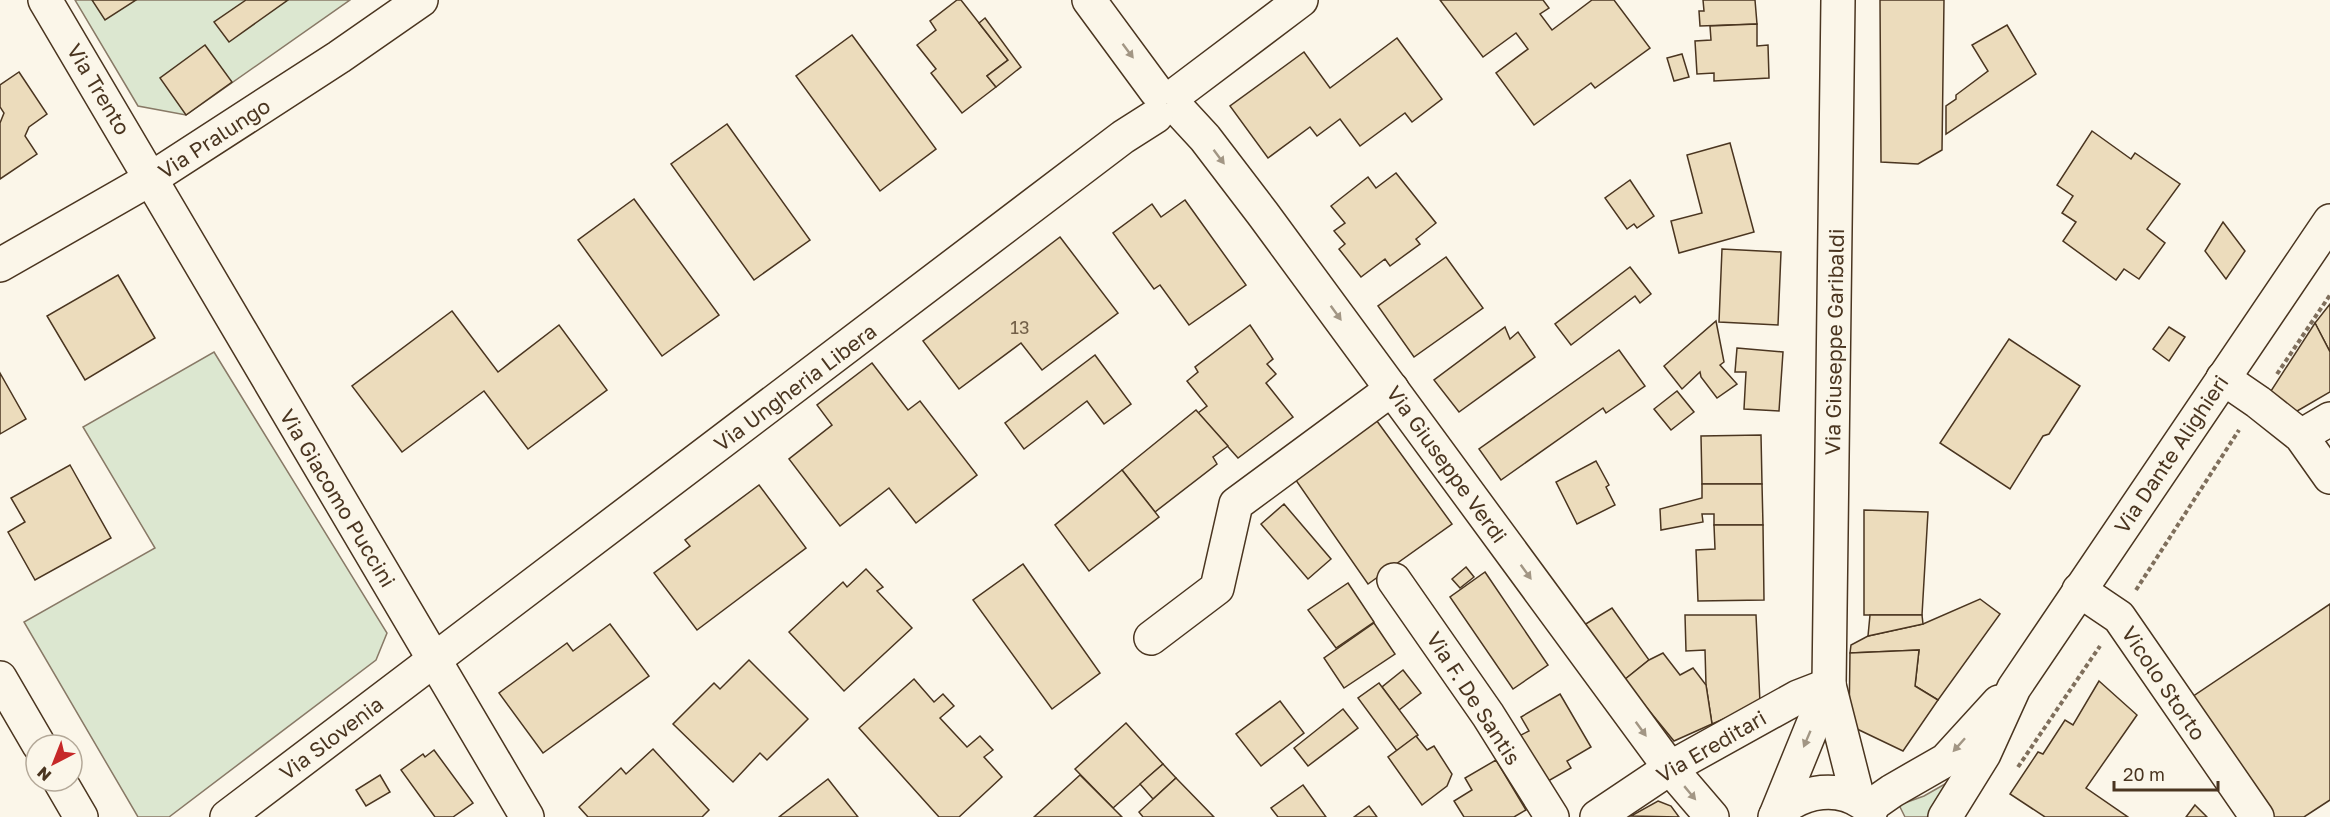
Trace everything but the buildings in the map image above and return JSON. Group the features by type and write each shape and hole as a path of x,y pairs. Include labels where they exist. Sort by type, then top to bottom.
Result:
{"street":[{"name":"Via Trento","path":"45,0 152,178"},
{"name":"Via Pralungo","path":"0,265 152,178 339,57 421,0"},
{"name":"Via Giuseppe Verdi","path":"1089,0 1168,103 1205,138 1244,189 1670,768 1712,817"},
{"name":"Via Ungheria Libera","path":"435,659 1168,103 1300,0"},
{"name":"Via Giuseppe Garibaldi","path":"1838,0 1829,685 1868,808"},
{"name":"Via Giacomo Puccini","path":"152,178 205,274 527,817"},
{"name":"Via Dante Alighieri","path":"1946,817 1984,754 2014,688 2330,221"},
{"path":"2223,378 2301,436 2330,477"},
{"name":"Via Giuseppe Verdi","path":"1151,638 1217,588 1236,504 1392,389"},
{"path":"2301,436 2330,419"},
{"name":"Via F. De Santis","path":"1394,580 1482,706 1552,817"},
{"name":"Vicolo Storto","path":"2079,590 2119,617 2257,817"},
{"name":"Via Slovenia","path":"227,817 435,659"},
{"path":"0,678 32,733"},
{"name":"Via Giuseppe Garibaldi","path":"1775,816 1829,685"},
{"name":"Via Ereditari","path":"1597,817 1670,768 1798,697 1829,685"},
{"name":"Via Dante Alighieri","path":"1868,808 1892,791 1946,760 1986,715 2014,688"},
{"path":"1775,816 1785,806 1810,793 1826,791 1843,794 1868,808"},
{"path":"67,793 81,817"}],"path":[{"path":"2017,768 2330,295"}],"green space":[{"path":"75,0 350,0 186,115 138,106"},
{"path":"214,352 387,633 376,660 169,817 138,817 24,622 155,548 83,427"},
{"path":"1952,780 1927,817 1905,817 1899,805 1924,796"}]}
